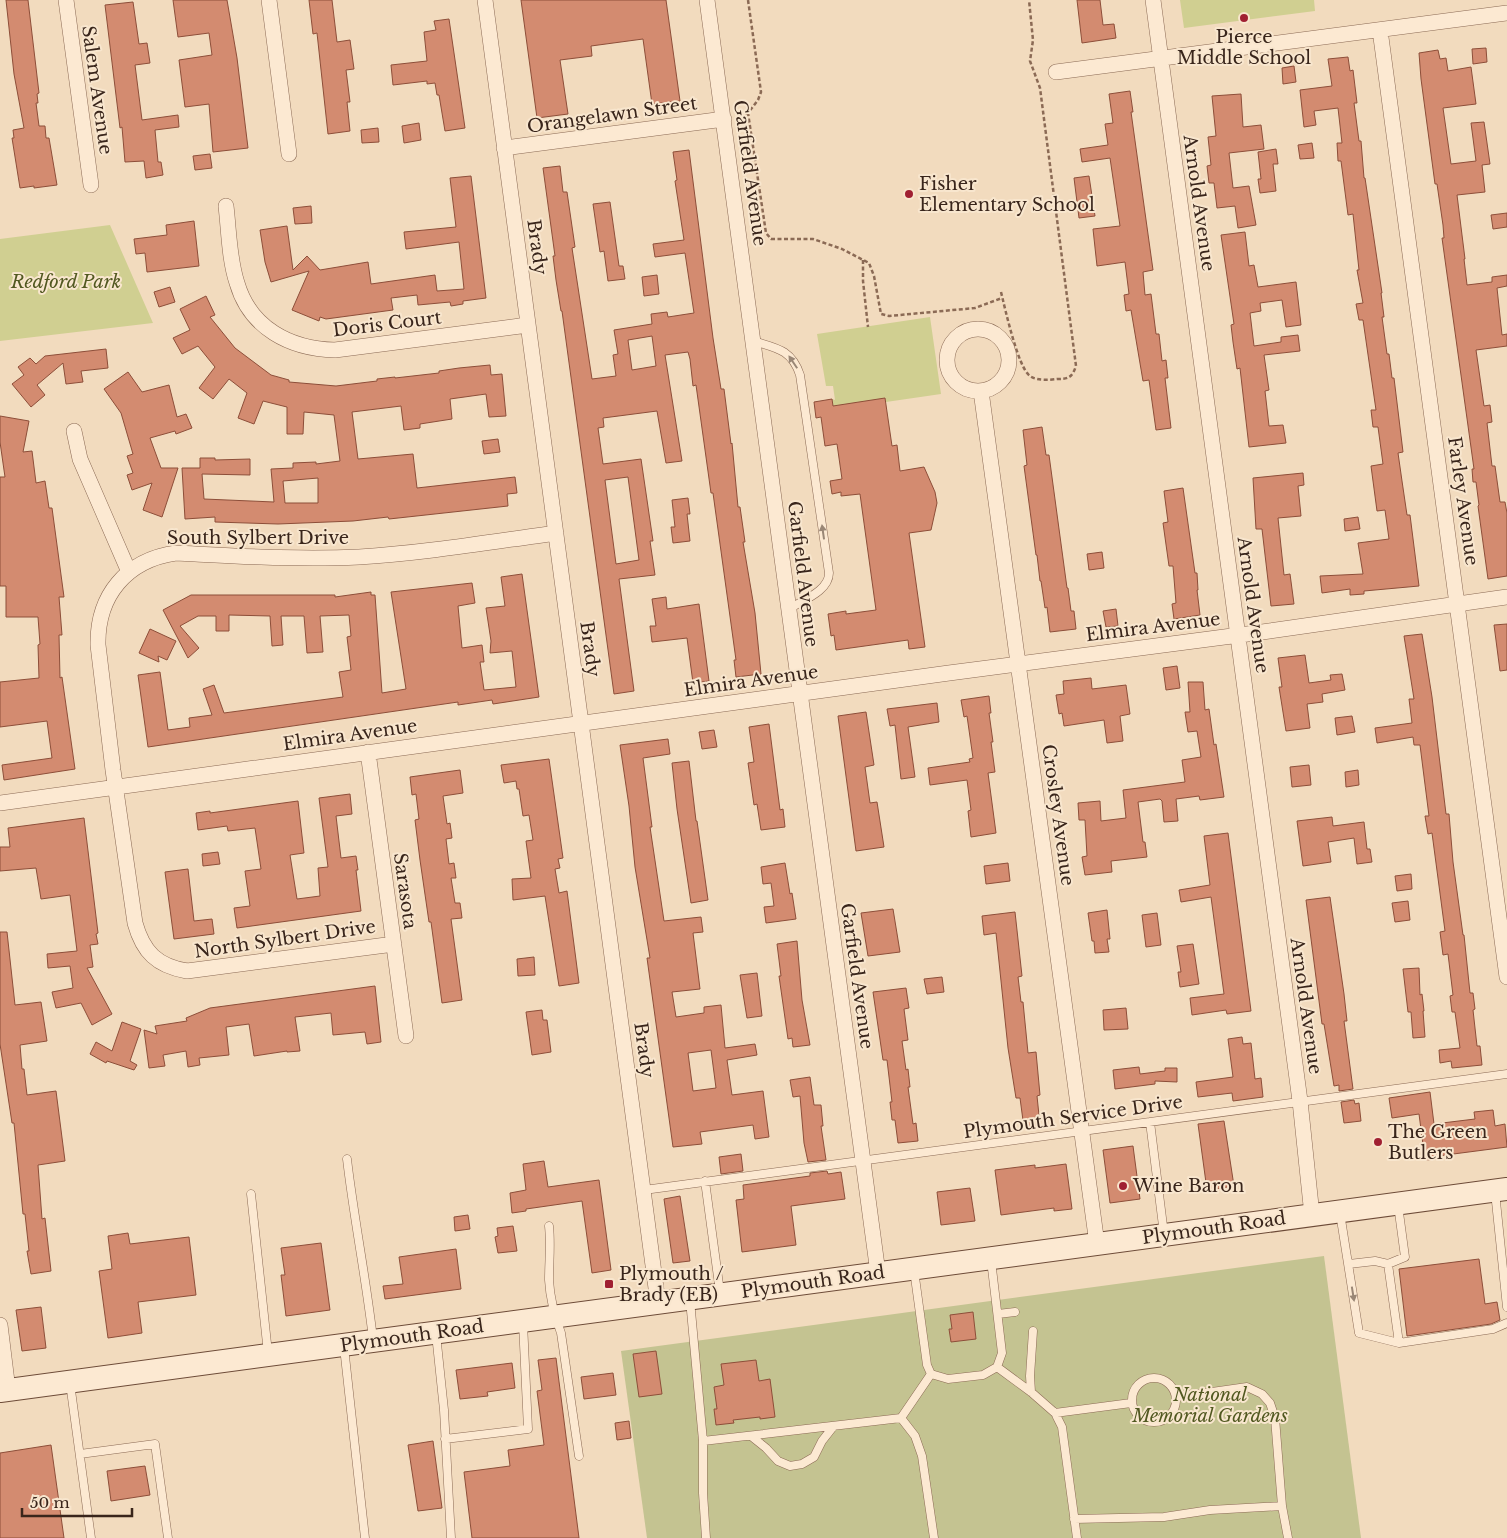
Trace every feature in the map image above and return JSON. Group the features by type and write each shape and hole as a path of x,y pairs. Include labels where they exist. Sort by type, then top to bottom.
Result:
{"main road":[{"name":"Plymouth Road","path":"4,1390 1501,1190"}],"street":[{"name":"Salem Avenue","path":"66,0 91,185"},
{"path":"269,0 289,154"},
{"name":"Brady","path":"485,0 658,1302"},
{"name":"Garfield Avenue","path":"707,0 878,1273"},
{"name":"Arnold Avenue","path":"1153,0 1300,1101 1312,1215"},
{"path":"1056,72 1507,13"},
{"name":"Farley Avenue","path":"1380,30 1507,977"},
{"name":"Orangelawn Street","path":"504,148 724,119"},
{"name":"Doris Court","path":"226,206 234,272 242,296 250,310 264,325 277,336 295,345 315,350 334,350 528,325"},
{"path":"976,330 996,335 1003,343 1008,358 1006,373 1000,382 992,388 981,391 967,390 958,384 951,376 947,367 947,356 957,338 966,332 976,330"},
{"name":"Crosley Avenue","path":"981,391 1096,1244"},
{"path":"74,431 80,458 129,572"},
{"name":"South Sylbert Drive","path":"115,787 98,634 100,615 106,600 116,584 129,572 150,559 176,553 275,558 359,557 429,551 556,533"},
{"name":"Elmira Avenue","path":"0,803 1507,598"},
{"name":"Sarasota","path":"368,752 406,1036"},
{"name":"North Sylbert Drive","path":"115,787 134,923 144,948 163,964 174,969 196,971 394,944"},
{"path":"0,1325 4,1390"}],"lane":[{"path":"753,341 782,350 789,355 796,364 800,375 829,573 829,580 825,586 789,609"},
{"name":"Plymouth Service Drive","path":"644,1190 1507,1074"},
{"path":"1150,1122 1164,1235"},
{"path":"347,1159 352,1205 374,1341"},
{"path":"704,1181 720,1294"},
{"path":"1501,1190 1507,1306"},
{"path":"251,1194 268,1355"},
{"path":"1349,1264 1374,1261 1388,1264 1405,1257 1398,1204"},
{"path":"1340,1211 1359,1333 1399,1342 1493,1329 1507,1323"},
{"path":"549,1226 551,1244 549,1283 555,1317 561,1333 579,1456"},
{"path":"914,1268 927,1365 931,1374 948,1379 982,1375 997,1367 1002,1353 991,1258"},
{"path":"1388,1264 1399,1342"},
{"path":"689,1298 703,1442 703,1493 706,1538"},
{"path":"998,1314 1015,1312"},
{"path":"445,1439 528,1429 523,1321"},
{"path":"1031,1392 1030,1376 1033,1331"},
{"path":"435,1332 445,1439 451,1538"},
{"path":"344,1345 365,1538"},
{"path":"997,1367 1031,1392 1055,1413 1062,1427 1077,1538"},
{"path":"703,1442 900,1418 931,1374"},
{"path":"1151,1377 1168,1382 1177,1397 1172,1414 1157,1423 1140,1418 1131,1403 1136,1386 1151,1377"},
{"path":"70,1381 91,1538"},
{"path":"1177,1397 1247,1388 1262,1394 1270,1402 1275,1418 1282,1506 1288,1538"},
{"path":"1055,1413 1131,1403"},
{"path":"900,1418 915,1436 922,1456 934,1538"},
{"path":"752,1436 778,1461 790,1466 802,1464 814,1457 822,1441 833,1426"},
{"path":"80,1454 155,1444 168,1538"},
{"path":"1074,1519 1164,1517 1210,1510 1282,1506"}],"path":[{"path":"739,114 748,113 758,100 761,92 748,0"},
{"path":"1001,292 1021,366 1030,377 1044,380 1068,379 1074,374 1076,366 1040,88 1030,60 1034,40 1029,0"},
{"path":"748,113 766,233 772,239 813,239 842,249 869,264 874,276 881,314 889,316 975,308 1002,298"},
{"path":"863,260 868,327"}],"green space":[{"path":"1180,0 1314,0 1315,11 1184,28"},
{"name":"Redford Park","path":"110,225 153,323 0,341 0,239"},
{"path":"930,317 941,394 886,402 885,399 833,406 832,399 835,400 833,386 826,386 817,334"},
{"name":"National Memorial Gardens","path":"1324,1256 1361,1538 647,1538 621,1351"}],"building":[{"path":"6,0 28,0 39,93 37,94 38,103 36,103 39,126 45,126 46,138 49,138 57,185 20,188 12,138 14,138 13,130 24,128 14,74"},
{"path":"173,0 227,0 237,58 248,148 213,152 209,104 185,107 179,60 212,55 209,33 178,37"},
{"path":"309,0 332,0 337,42 350,40 354,69 346,70 350,102 347,102 350,131 328,134 317,33 313,34"},
{"path":"521,0 666,0 680,101 652,104 643,39 591,46 592,56 560,60 568,114 537,118"},
{"path":"1077,0 1100,0 1103,25 1114,24 1116,38 1082,43"},
{"path":"133,2 139,44 147,43 150,63 135,65 142,120 178,115 179,127 155,130 158,162 161,162 163,175 146,178 144,161 125,162 105,5"},
{"path":"449,19 465,128 445,131 435,83 427,84 427,81 393,85 391,65 427,61 424,32 436,30 434,21"},
{"path":"1486,48 1487,62 1473,64 1472,49"},
{"path":"1438,50 1440,59 1446,58 1448,71 1471,67 1476,104 1443,108 1451,164 1476,161 1471,123 1484,122 1490,164 1482,165 1485,192 1457,195 1467,285 1492,282 1492,277 1507,275 1507,286 1497,288 1502,335 1507,334 1507,346 1476,350 1484,406 1490,405 1492,422 1487,423 1492,466 1495,466 1500,502 1505,502 1507,513 1507,576 1488,579 1476,482 1473,482 1472,469 1474,469 1442,238 1444,238 1443,225 1437,184 1435,184 1421,79 1419,53"},
{"path":"1348,57 1350,71 1353,70 1357,103 1354,103 1382,293 1384,317 1382,317 1387,354 1389,354 1392,378 1394,378 1403,452 1398,453 1407,515 1410,515 1419,586 1364,591 1364,594 1350,595 1350,589 1322,593 1320,576 1363,574 1358,543 1389,539 1385,510 1377,511 1371,466 1383,464 1378,427 1373,427 1371,410 1376,410 1363,320 1359,320 1356,304 1363,303 1357,270 1359,270 1353,214 1348,215 1341,161 1338,161 1337,143 1342,143 1338,108 1314,111 1316,125 1304,127 1300,90 1332,86 1328,59"},
{"path":"1294,66 1296,82 1283,84 1282,68"},
{"path":"1130,91 1133,112 1131,112 1153,270 1143,272 1145,295 1151,294 1156,334 1159,334 1162,361 1166,360 1168,378 1165,378 1171,428 1156,430 1149,380 1143,381 1131,310 1126,311 1124,295 1129,294 1125,262 1097,266 1093,229 1120,226 1110,158 1082,162 1080,149 1108,145 1105,124 1113,123 1109,94"},
{"path":"1241,94 1243,127 1261,125 1264,149 1229,153 1233,188 1249,186 1256,225 1238,228 1235,206 1217,208 1214,183 1209,183 1207,166 1211,165 1208,137 1216,136 1212,96"},
{"path":"419,123 421,140 404,143 402,126"},
{"path":"378,128 379,142 362,143 361,130"},
{"path":"1312,143 1314,158 1300,159 1298,145"},
{"path":"1276,149 1278,164 1273,164 1276,191 1260,193 1258,179 1261,179 1258,152"},
{"path":"689,150 713,338 721,389 724,389 732,443 738,507 740,507 745,542 743,542 755,613 761,674 736,677 734,660 736,660 696,385 693,386 688,352 665,355 682,461 666,463 657,411 603,418 604,427 598,428 603,464 641,459 653,541 650,541 655,575 619,579 634,691 614,694 562,311 556,280 553,256 555,256 543,168 560,166 563,192 567,192 575,247 572,248 592,379 616,376 613,355 618,354 614,330 652,324 651,314 667,312 668,317 694,313 685,253 655,257 653,244 684,240 675,181 677,180 673,152","holes":["652,336 656,366 632,370 628,340","628,477 639,560 616,564 605,480"]},
{"path":"210,154 212,168 195,170 193,156"},
{"path":"471,176 486,298 463,301 463,304 451,306 450,302 418,305 417,295 391,298 393,310 326,319 320,317 319,321 292,310 309,271 271,282 265,262 260,230 287,226 293,270 307,256 320,270 368,262 371,284 435,275 437,291 464,289 459,242 406,249 404,232 456,227 450,178"},
{"path":"1089,176 1095,216 1079,218 1074,178"},
{"path":"610,202 619,266 623,266 625,279 608,281 604,251 600,252 593,204"},
{"path":"311,206 312,223 295,224 293,208"},
{"path":"1507,213 1507,227 1493,229 1491,215"},
{"path":"194,221 199,266 147,272 145,253 136,254 134,239 167,235 166,225"},
{"path":"1245,232 1249,266 1254,265 1258,287 1296,282 1301,325 1286,327 1282,300 1260,303 1261,311 1250,313 1254,346 1281,342 1281,337 1298,335 1300,351 1264,355 1269,390 1265,391 1269,426 1283,425 1286,443 1249,447 1240,368 1237,369 1233,342 1231,325 1234,324 1221,235"},
{"path":"657,275 659,294 644,296 642,277"},
{"path":"170,287 175,302 159,307 154,292"},
{"path":"206,296 215,315 210,317 235,348 271,375 289,380 289,382 336,386 490,365 491,375 502,374 506,416 489,417 486,394 450,399 452,419 420,424 420,428 404,430 401,406 352,412 358,459 413,454 417,488 515,477 517,493 507,494 508,506 389,519 388,517 353,521 278,524 215,522 215,517 185,519 182,468 200,468 200,458 215,458 215,460 250,459 250,475 202,474 204,499 274,502 271,469 293,468 293,463 316,462 316,464 340,461 334,415 304,412 303,434 287,434 287,407 263,401 254,424 238,418 247,393 229,379 213,399 199,388 215,367 198,346 182,354 173,338 190,330 180,309","holes":["318,478 318,503 285,503 283,481"]},
{"path":"106,349 108,368 81,371 83,382 66,384 63,363 37,385 45,395 31,407 12,384 24,375 18,367 30,358 36,364 45,356"},
{"path":"128,372 142,392 169,385 177,417 186,414 192,428 176,434 175,431 150,438 161,468 178,468 162,517 143,510 152,483 132,490 127,475 133,473 127,456 133,454 121,413 104,389"},
{"path":"885,398 892,446 897,445 900,471 924,467 935,492 937,503 931,530 909,533 925,647 909,649 908,640 836,650 834,635 831,636 828,614 876,610 860,494 841,496 841,492 832,494 830,481 842,479 837,444 825,446 821,417 816,418 814,402 832,399 833,406"},
{"path":"0,416 29,421 23,452 32,451 36,483 45,481 49,508 52,508 64,597 59,597 62,635 59,635 60,678 62,677 75,769 4,780 2,765 52,758 47,721 0,727 0,682 39,678 38,645 40,644 38,617 6,617 6,586 0,586 0,477 5,477 0,442"},
{"path":"1042,427 1046,455 1049,455 1067,588 1071,611 1074,611 1076,629 1050,632 1047,607 1045,608 1040,581 1024,466 1027,465 1023,430"},
{"path":"498,439 500,452 484,454 482,441"},
{"path":"1303,473 1304,485 1298,486 1301,516 1278,518 1284,575 1290,574 1294,604 1271,606 1262,529 1256,529 1253,478"},
{"path":"1183,488 1195,573 1197,573 1200,615 1174,619 1172,604 1176,603 1173,566 1169,566 1163,523 1168,522 1164,491"},
{"path":"688,498 690,514 687,514 690,541 673,543 671,527 675,527 672,500"},
{"path":"1358,517 1360,529 1345,531 1344,519"},
{"path":"1102,552 1104,568 1089,570 1087,554"},
{"path":"522,574 539,697 493,704 492,700 458,705 458,702 148,747 138,675 160,672 168,730 190,727 189,718 212,715 203,689 214,685 224,713 343,697 339,672 351,670 347,637 351,636 349,615 320,616 323,652 307,653 304,616 281,616 283,645 272,646 270,616 229,615 229,631 216,631 216,616 198,616 180,626 199,648 188,658 163,610 191,595 335,595 335,597 371,592 371,595 375,595 382,693 406,689 391,592 472,583 475,603 458,606 462,648 482,645 484,662 480,662 484,690 516,687 512,651 490,653 491,641 486,608 505,606 501,577"},
{"path":"666,597 667,609 699,604 709,681 693,683 687,638 652,642 650,626 656,626 652,599"},
{"path":"1116,609 1118,626 1106,627 1103,611"},
{"path":"1507,624 1507,670 1500,671 1494,625"},
{"path":"150,629 176,641 167,660 158,656 159,662 139,653"},
{"path":"1422,634 1432,697 1446,814 1449,814 1453,862 1464,935 1470,993 1473,993 1477,1046 1480,1046 1482,1065 1452,1068 1451,1061 1440,1063 1439,1050 1460,1048 1455,1012 1452,1012 1450,996 1453,995 1448,954 1443,955 1440,932 1445,931 1432,833 1428,834 1425,816 1429,816 1420,745 1414,745 1413,737 1377,743 1375,728 1412,723 1409,699 1414,699 1404,636"},
{"path":"1305,655 1309,683 1331,680 1330,675 1342,674 1345,690 1322,694 1323,702 1307,704 1310,728 1286,731 1279,687 1282,687 1278,658"},
{"path":"1177,666 1180,688 1166,690 1163,668"},
{"path":"1091,678 1092,689 1126,685 1130,714 1120,716 1123,741 1107,743 1104,720 1064,726 1062,713 1059,714 1056,695 1064,694 1063,681"},
{"path":"1188,682 1203,682 1205,710 1209,709 1224,797 1200,800 1199,796 1176,799 1178,821 1164,822 1162,801 1160,799 1138,802 1143,842 1145,842 1147,857 1111,861 1112,872 1085,875 1082,857 1087,856 1085,820 1079,820 1078,803 1100,801 1101,821 1126,818 1123,790 1185,782 1182,760 1201,757 1197,731 1188,732 1185,712 1190,712"},
{"path":"989,696 993,742 991,742 995,772 988,773 996,833 971,837 968,811 971,810 967,780 930,785 928,768 970,762 969,759 973,758 967,716 964,717 961,700"},
{"path":"937,703 939,722 908,727 915,777 901,779 895,725 890,726 887,709"},
{"path":"866,712 874,765 865,767 870,803 877,802 884,847 856,851 838,716"},
{"path":"1352,716 1355,732 1337,735 1335,718"},
{"path":"769,724 780,810 783,809 785,827 761,830 757,804 754,805 748,763 754,762 749,727"},
{"path":"714,730 717,747 702,749 699,732"},
{"path":"668,739 670,754 643,758 652,827 650,827 664,921 701,917 703,932 693,933 700,989 672,992 676,1017 704,1013 704,1007 721,1005 725,1048 755,1044 757,1055 727,1060 732,1095 763,1091 769,1137 755,1139 753,1125 700,1132 702,1144 673,1147 647,958 650,958 635,867 620,745","holes":["711,1050 716,1088 693,1091 688,1053"]},
{"path":"549,759 563,858 558,859 560,868 555,869 559,893 567,891 579,983 559,986 545,896 513,900 512,879 531,878 526,841 533,840 529,815 523,816 516,781 504,783 501,765"},
{"path":"689,761 708,900 691,903 672,763"},
{"path":"1309,765 1311,785 1292,787 1290,767"},
{"path":"460,770 463,793 443,796 447,824 450,823 452,838 446,839 449,864 454,863 456,878 451,878 455,903 460,903 462,918 451,919 462,1000 442,1003 415,820 419,819 416,794 412,795 410,777"},
{"path":"1358,770 1359,785 1346,787 1345,772"},
{"path":"350,794 352,814 336,816 341,858 356,856 361,911 237,928 234,908 250,906 245,871 261,869 255,828 228,831 227,826 198,830 196,813 210,811 210,813 298,801 304,853 290,855 297,899 320,896 318,868 328,867 319,798"},
{"path":"1332,817 1333,826 1364,822 1367,849 1370,849 1372,862 1357,864 1354,838 1328,842 1331,862 1303,866 1297,821"},
{"path":"84,818 98,933 96,934 98,944 90,945 93,967 87,968 112,1014 92,1025 81,1003 56,1008 52,992 73,988 70,966 48,968 47,954 77,951 70,895 41,899 36,868 0,871 0,847 10,847 8,828"},
{"path":"1228,833 1251,1011 1227,1014 1226,1010 1192,1015 1190,998 1224,994 1211,897 1181,902 1179,890 1210,885 1204,836"},
{"path":"218,852 220,864 203,866 202,854"},
{"path":"785,863 796,919 766,923 764,907 774,906 771,883 763,884 761,867"},
{"path":"1008,863 1010,881 986,884 984,866"},
{"path":"188,869 194,921 212,919 214,934 174,939 165,872"},
{"path":"1411,874 1412,889 1397,891 1395,876"},
{"path":"1330,897 1344,994 1347,1021 1344,1021 1353,1089 1339,1091 1339,1085 1334,1086 1324,1024 1322,1024 1306,900"},
{"path":"1408,901 1410,920 1395,922 1392,903"},
{"path":"893,909 900,952 868,956 861,913"},
{"path":"1107,910 1110,939 1107,939 1109,952 1095,953 1088,913"},
{"path":"1015,912 1022,976 1018,977 1021,1002 1023,1002 1028,1053 1036,1052 1040,1095 1037,1096 1040,1125 1024,1128 1020,1098 1016,1098 1008,1048 996,933 984,935 982,916"},
{"path":"1157,913 1161,945 1146,947 1142,915"},
{"path":"0,932 7,932 15,1005 41,1002 47,1041 20,1045 22,1069 24,1069 27,1095 56,1091 65,1161 38,1165 42,1219 45,1218 51,1271 31,1274 14,1123 12,1123 0,1044"},
{"path":"797,941 802,1000 810,1045 793,1047 792,1038 788,1039 779,976 781,976 777,944"},
{"path":"1193,944 1199,984 1180,987 1178,972 1181,972 1177,946"},
{"path":"534,957 535,975 518,976 517,959"},
{"path":"1419,968 1425,1037 1413,1038 1411,1012 1408,1012 1403,969"},
{"path":"757,973 762,1016 747,1018 740,975"},
{"path":"942,977 944,992 927,994 924,979"},
{"path":"375,986 381,1042 367,1044 365,1032 333,1035 331,1013 295,1017 300,1051 254,1056 249,1024 226,1027 229,1055 199,1058 200,1065 188,1067 186,1051 163,1055 165,1066 149,1068 144,1030 157,1034 155,1026 187,1021 186,1018 210,1008"},
{"path":"906,988 909,1008 904,1009 908,1040 902,1041 906,1070 908,1069 910,1087 908,1087 913,1124 916,1123 918,1141 898,1143 895,1120 892,1120 887,1060 883,1060 873,992"},
{"path":"1126,1008 1128,1029 1104,1030 1103,1010"},
{"path":"542,1010 543,1020 547,1020 551,1052 532,1055 526,1012"},
{"path":"122,1022 141,1029 130,1061 137,1065 134,1070 107,1061 106,1063 90,1054 96,1042 112,1051"},
{"path":"1242,1037 1243,1044 1251,1043 1255,1079 1261,1078 1263,1097 1233,1101 1232,1093 1198,1097 1196,1082 1233,1077 1228,1039"},
{"path":"1139,1067 1140,1074 1165,1071 1165,1068 1177,1068 1177,1082 1155,1081 1155,1084 1115,1089 1113,1070"},
{"path":"810,1077 814,1105 821,1105 823,1126 821,1126 826,1160 808,1162 804,1143 800,1096 793,1097 790,1080"},
{"path":"1430,1092 1434,1124 1475,1119 1474,1112 1493,1110 1495,1126 1505,1124 1507,1147 1438,1156 1439,1159 1425,1160 1419,1114 1392,1118 1389,1098"},
{"path":"1354,1100 1355,1104 1359,1103 1361,1121 1344,1123 1341,1102"},
{"path":"1224,1121 1234,1186 1207,1190 1198,1124"},
{"path":"1133,1146 1140,1199 1110,1203 1103,1150"},
{"path":"741,1154 743,1171 721,1174 719,1157"},
{"path":"544,1161 548,1187 599,1180 611,1270 592,1273 582,1201 526,1209 526,1211 512,1213 510,1193 526,1190 523,1164"},
{"path":"1066,1164 1072,1209 1054,1211 1054,1208 1001,1215 995,1170 1035,1165 1035,1168"},
{"path":"827,1171 828,1174 841,1172 845,1199 791,1206 796,1245 742,1252 736,1200 744,1199 743,1185 810,1176 810,1173"},
{"path":"970,1188 975,1221 941,1225 937,1192"},
{"path":"680,1196 690,1261 673,1263 664,1199"},
{"path":"468,1215 470,1229 455,1231 454,1217"},
{"path":"513,1226 517,1251 498,1253 495,1237 498,1236 497,1228"},
{"path":"128,1233 130,1244 189,1237 196,1295 138,1302 142,1333 108,1338 99,1271 112,1269 108,1236"},
{"path":"321,1243 330,1310 286,1316 281,1275 285,1275 281,1248"},
{"path":"456,1249 461,1289 385,1299 383,1286 403,1284 399,1257"},
{"path":"1479,1259 1485,1304 1497,1302 1500,1320 1491,1324 1407,1336 1399,1269"},
{"path":"41,1307 46,1348 22,1351 16,1310"},
{"path":"973,1312 976,1339 951,1342 949,1329 952,1329 950,1315"},
{"path":"656,1351 662,1394 639,1397 633,1354"},
{"path":"556,1358 579,1538 472,1538 464,1472 510,1466 508,1450 544,1445 537,1391 542,1390 538,1360"},
{"path":"756,1360 759,1381 770,1379 775,1417 733,1420 734,1423 716,1425 714,1409 717,1409 714,1387 724,1385 721,1364"},
{"path":"512,1363 515,1388 487,1392 488,1396 460,1399 456,1370"},
{"path":"613,1373 616,1395 584,1399 581,1377"},
{"path":"629,1421 631,1438 617,1440 615,1423"},
{"path":"433,1441 442,1508 418,1511 408,1445"},
{"path":"51,1445 64,1538 0,1538 0,1453"},
{"path":"145,1466 150,1495 111,1501 107,1471"}],"place":[{"name":"Pierce Middle School","path":"1244,18"},
{"name":"Fisher Elementary School","path":"909,194"},
{"name":"The Green Butlers","path":"1378,1142"},
{"name":"Wine Baron","path":"1123,1186"},
{"name":"Plymouth / Brady (EB)","path":"609,1284"}]}
